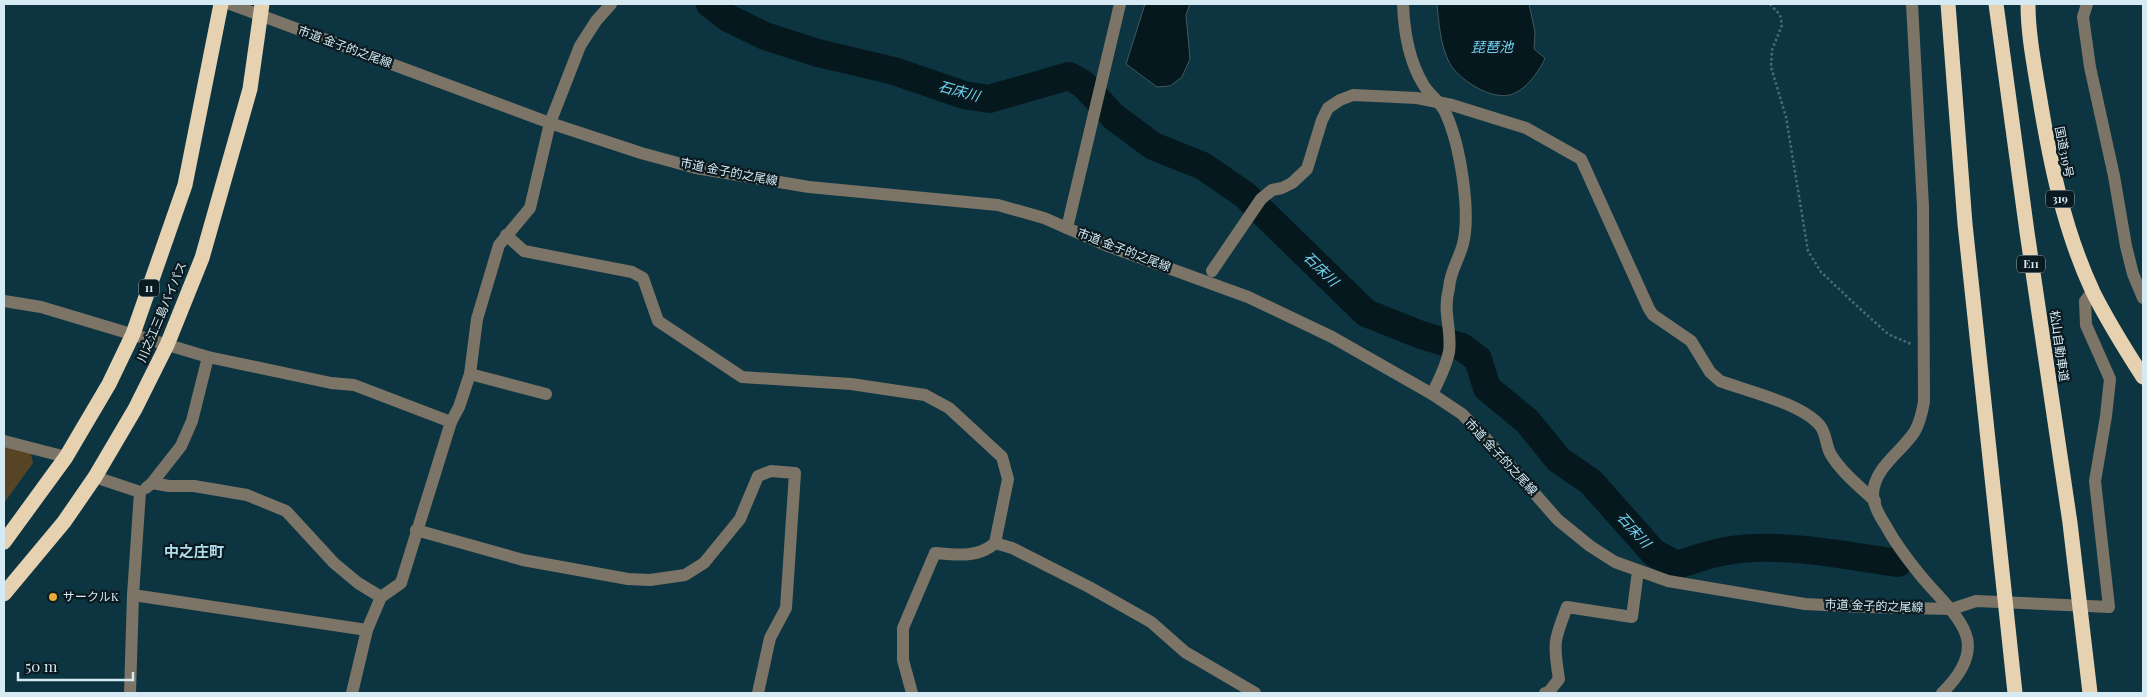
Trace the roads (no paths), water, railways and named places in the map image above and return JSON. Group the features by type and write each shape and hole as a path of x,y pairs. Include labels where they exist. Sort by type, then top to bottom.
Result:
{"highway":[{"name":"川之江三島バイパス","path":"4,542 66,457 109,384 133,334 185,185 222,4"},
{"path":"1948,4 1965,224 2014,688"},
{"name":"松山自動車道","path":"1996,4 2026,232 2070,523 2090,687"},
{"name":"国道319号","path":"2028,4 2033,56 2056,188 2093,291 2115,332 2143,377"},
{"name":"川之江三島バイパス","path":"4,594 64,522 95,477 135,408 167,345 202,258 250,89 261,10"}],"street":[{"name":"市道 金子的之尾線","path":"230,4 261,10 550,123 641,154 696,168 809,187 998,206 1044,218 1108,246 1248,296 1332,337 1432,394 1462,414 1558,520 1590,546 1615,562 1638,571 1668,581 1806,604 1952,609"},
{"path":"352,693 367,630 382,597 401,583 451,422 460,407 470,374 477,319 499,246 506,235 530,208 550,123 580,46 596,21 611,4"},
{"path":"1067,228 1120,4"},
{"path":"1403,4 1404,23 1413,61 1423,84 1446,112 1456,144 1463,180 1465,227 1463,244 1449,286 1447,313 1450,333 1449,352 1443,372 1432,394"},
{"path":"1912,4 1923,206 1924,402 1920,419 1914,432 1884,467 1873,495 1878,512 1891,536 1921,576 1952,609 1966,629 1969,644 1966,658 1960,671 1942,693"},
{"path":"2087,4 2083,17 2090,67 2114,176 2126,246 2133,274 2143,298"},
{"path":"1212,272 1261,199 1272,190 1292,183 1307,169 1322,120 1328,108 1340,100 1353,96 1417,98 1437,101 1526,128 1581,159 1649,310 1653,315 1691,341 1710,372 1720,381 1796,408 1811,417 1822,428 1830,452 1838,464 1875,501"},
{"path":"506,235 524,251 632,272 643,278 658,321 742,377 870,387 925,395 949,408 1002,457 1008,479 995,543 989,549 964,556 935,553 903,628 903,660 912,693"},
{"path":"1952,609 1976,601 2109,607 2095,481 2110,379 2086,325 2085,301 2093,291"},
{"path":"4,301 41,307 208,357 331,383 354,385 451,422"},
{"path":"130,693 133,595 140,492 152,483 181,446 192,422 208,357"},
{"path":"470,374 546,394"},
{"path":"4,441 66,457"},
{"path":"416,530 523,560 628,579 650,580 685,575 704,563 740,519 758,476 772,471 795,473 786,608 770,638 758,693"},
{"path":"95,477 140,492"},
{"path":"152,483 169,486 194,486 247,495 286,511 334,563 358,583 382,597"},
{"path":"995,543 1012,548 1089,587 1151,622 1185,652 1256,693"},
{"path":"1545,693 1560,679 1555,653 1555,638 1567,607 1632,617 1638,571"},
{"path":"133,595 367,630"}],"water":[{"path":"1145,4 1190,4 1186,15 1190,59 1182,77 1170,86 1157,87 1126,64"},
{"name":"琵琶池","path":"1437,4 1529,4 1535,32 1534,49 1545,58 1543,63 1528,84 1515,93 1507,96 1497,95 1477,88 1459,75 1448,60 1439,25"}],"waterway":[{"name":"石床川","path":"710,4 728,18 765,36 818,53 894,71 964,95 989,99 1069,76 1083,84 1114,117 1153,146 1203,166 1245,195 1366,313 1421,335 1462,347 1478,359 1487,388 1527,421 1559,460 1591,482 1654,553 1677,565 1724,551 1760,548 1800,549 1898,563"}],"place":[{"name":"サークルK","path":"53,597"}],"district":[{"name":"中之庄町","path":"194,552"}]}
